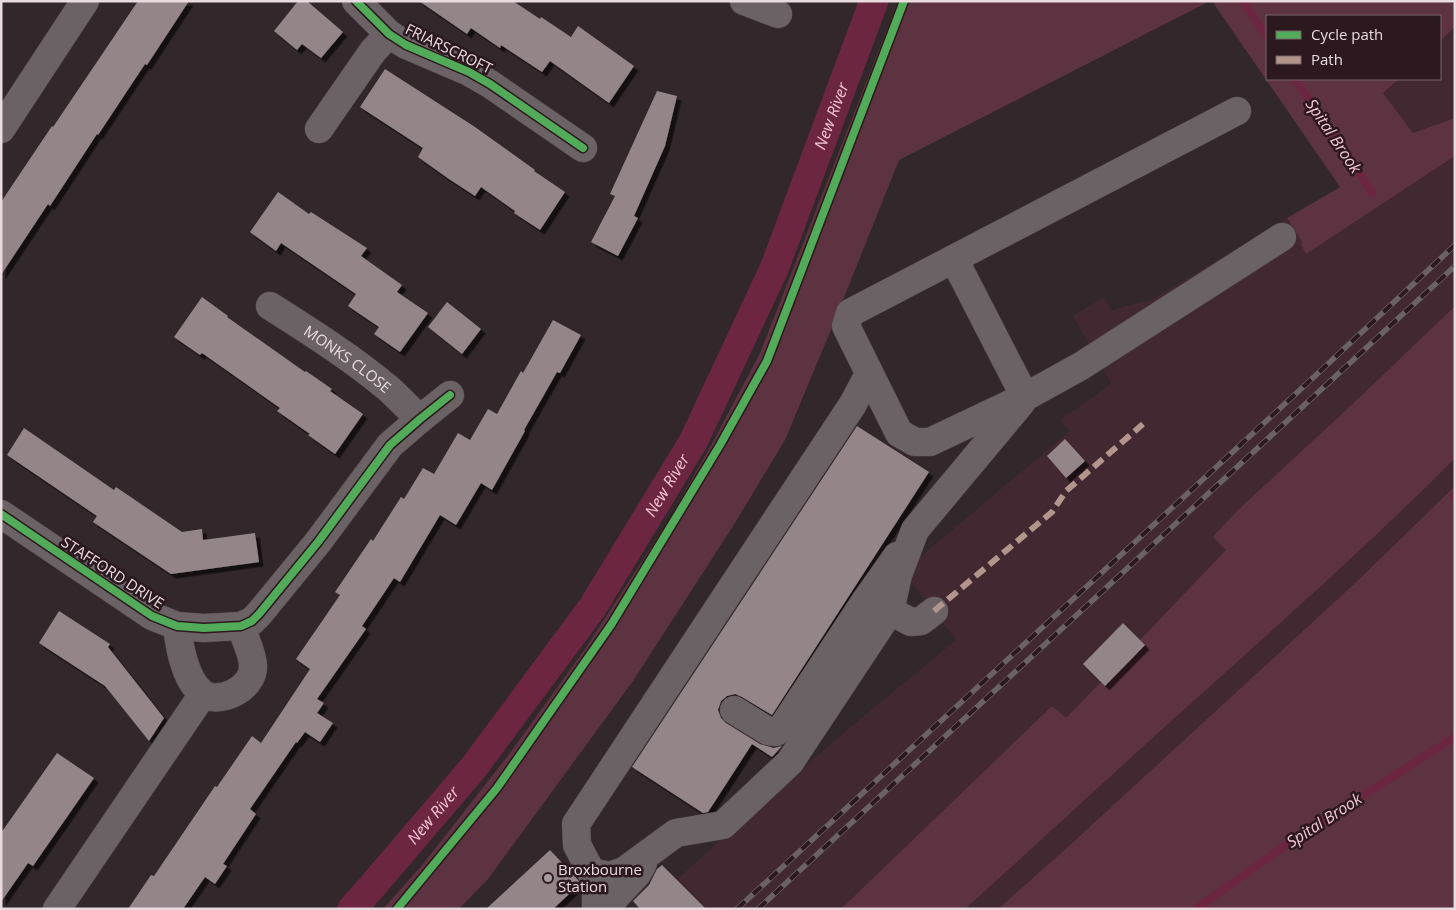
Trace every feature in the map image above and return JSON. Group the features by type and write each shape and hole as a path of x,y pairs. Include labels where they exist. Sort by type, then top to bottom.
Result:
{"street":[{"path":"1,129 85,1"},
{"name":"FRIARSCROFT","path":"356,1 374,20 406,45 469,72 490,84 583,148"},
{"path":"744,1 778,14"},
{"path":"319,129 373,51 390,34"},
{"path":"1237,111 850,313 846,326 900,433 915,442 930,442 1025,397 1096,357 1282,237"},
{"path":"954,258 1025,397"},
{"name":"MONKS CLOSE","path":"270,306 319,336 356,363 389,389 420,418"},
{"path":"596,909 596,882 577,846 576,824 854,404 869,374"},
{"path":"177,626 178,639 188,673 194,685 203,694 213,697 234,693 246,684 252,675 254,666 241,626 252,621 259,614 318,542 390,445 420,418 450,395"},
{"path":"734,710 768,731 776,732 784,725 878,605 898,575 915,530 1025,397"},
{"name":"STAFFORD DRIVE","path":"1,514 152,616 177,626 204,628 241,626"},
{"path":"878,605 911,622 921,622 934,611"},
{"path":"591,872 610,876 624,871 676,833 723,824 790,762 878,605"},
{"path":"58,909 203,694"},
{"path":"604,909 637,874 649,853"}],"shaded area":[{"path":"898,1 1210,1 899,160 785,440 735,523 633,681 488,879 459,909 383,909 423,864 510,753 585,649 668,521 714,440 760,353"},
{"path":"1212,1 1455,1 1455,27 1441,40 1441,15 1266,15 1266,79"},
{"path":"1455,27 1455,118 1413,133 1383,93 1398,80 1441,80 1441,40"},
{"path":"1266,80 1398,80 1383,93 1413,133 1455,118 1455,156 1306,254 1301,245 1302,242 1287,218 1340,187"},
{"path":"1455,156 1455,486 1354,584 998,909 644,909 774,792 956,640 911,582 920,557 1070,431 1060,420 1111,384 1073,316 1104,297 1112,310 1153,299 1287,218 1302,242 1301,245 1306,254"},
{"path":"1455,306 1455,458 1425,488 1332,576 965,909 841,909 1052,706 1066,718 1101,682 1106,686 1145,645 1140,640 1226,550 1213,537 1237,511"},
{"path":"1455,486 1455,909 998,909 1354,584"}],"building":[{"path":"138,1 189,1 147,65 145,64 50,206 48,204 1,275 1,202"},
{"path":"298,1 307,1 343,32 321,58 302,44 297,50 274,31"},
{"path":"419,1 513,1 571,37 578,26 634,66 609,103 550,61 542,72 501,45 500,48 471,28 467,34"},
{"path":"385,69 475,127 565,192 540,230 514,213 515,211 481,187 475,196 449,179 418,157 423,148 360,107"},
{"path":"657,91 677,96 665,146 634,216 638,218 618,256 591,242 615,196 610,194"},
{"path":"278,192 309,214 311,212 367,248 361,256 402,285 397,292 428,313 400,352 374,334 379,327 348,306 356,294 281,243 276,251 250,232"},
{"path":"202,297 227,317 332,389 330,391 363,414 335,454 277,411 280,408 202,353 200,355 174,337"},
{"path":"447,302 481,329 462,354 428,327"},
{"path":"553,320 581,335 560,373 557,372 492,490 481,483 456,525 440,515 400,582 394,578 362,626 366,629 317,699 324,703 317,713 333,723 320,742 305,732 296,742 250,809 256,814 223,864 227,866 215,884 205,877 183,909 128,909 151,875 154,876 215,786 217,787 252,736 261,743 310,669 296,659 340,595 335,592 371,539 373,541 401,497 404,499 423,468 434,474 458,433 470,440 488,409 497,414"},
{"path":"857,426 929,472 772,715 735,694 727,696 721,701 718,710 721,718 726,723 760,744 774,748 782,746 772,757 752,744 708,812 703,813 632,767"},
{"path":"24,428 114,490 116,487 182,532 202,529 203,540 255,533 259,562 171,574 93,522 97,516 7,455"},
{"path":"1065,439 1085,461 1066,478 1047,456"},
{"path":"59,611 110,644 108,647 164,718 149,741 105,686 39,643"},
{"path":"1123,623 1145,645 1105,686 1083,664"},
{"path":"57,753 94,778 33,866 28,863 1,902 1,833"},
{"name":"Broxbourne Station","path":"550,850 580,884 553,909 486,909"},
{"path":"662,865 706,909 640,909 633,901 649,885 657,869"}],"waterway":[{"name":"New River","path":"352,909 474,767 592,608 693,442 774,269 874,1"},
{"name":"Spital Brook","path":"1243,1 1266,36"},
{"name":"Spital Brook","path":"1296,80 1372,193"},
{"name":"Spital Brook","path":"1196,909 1293,840 1455,737"}],"railway":[{"path":"737,909 1455,245"},
{"path":"758,909 1455,266"}],"marked path":[{"path":"934,611 1052,512 1066,491 1143,424"}],"cycle path":[{"path":"356,1 389,34 406,45 469,72 490,84 583,148"},
{"path":"397,909 497,788 611,625 720,445 767,361 904,1"},
{"path":"1,514 152,616 177,626 204,628 241,626 252,621 259,614 318,542 390,445 450,395"}],"place":[{"name":"Broxbourne Station","path":"548,878"}]}
